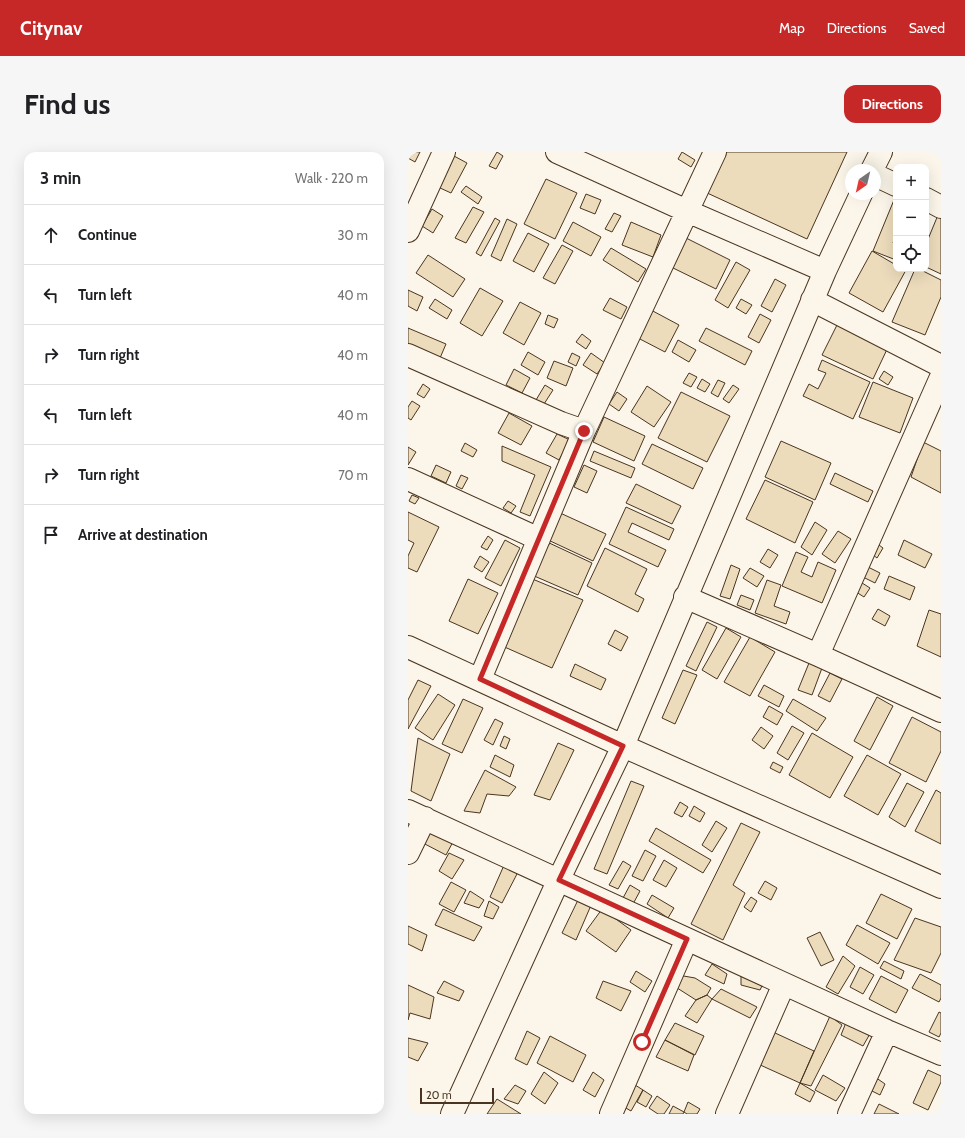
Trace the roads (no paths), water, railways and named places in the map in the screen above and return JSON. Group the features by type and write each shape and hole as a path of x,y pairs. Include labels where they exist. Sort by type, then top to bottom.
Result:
{"street":[{"path":"408,231 444,152"},
{"path":"557,152 686,212 824,271"},
{"path":"480,679 584,431 715,152"},
{"path":"875,164 881,152"},
{"path":"881,178 893,184"},
{"path":"452,1114 559,880 623,746 824,271 858,200"},
{"path":"928,200 941,206"},
{"path":"812,300 941,366"},
{"path":"408,355 561,423 584,431"},
{"path":"818,654 941,377"},
{"path":"408,479 539,539"},
{"path":"685,597 818,654 941,712"},
{"path":"408,646 623,746 941,888"},
{"path":"408,854 417,814 784,984 941,1054"},
{"path":"611,1114 687,939"},
{"path":"728,1114 784,984"},
{"path":"849,1114 887,1031"}]}
